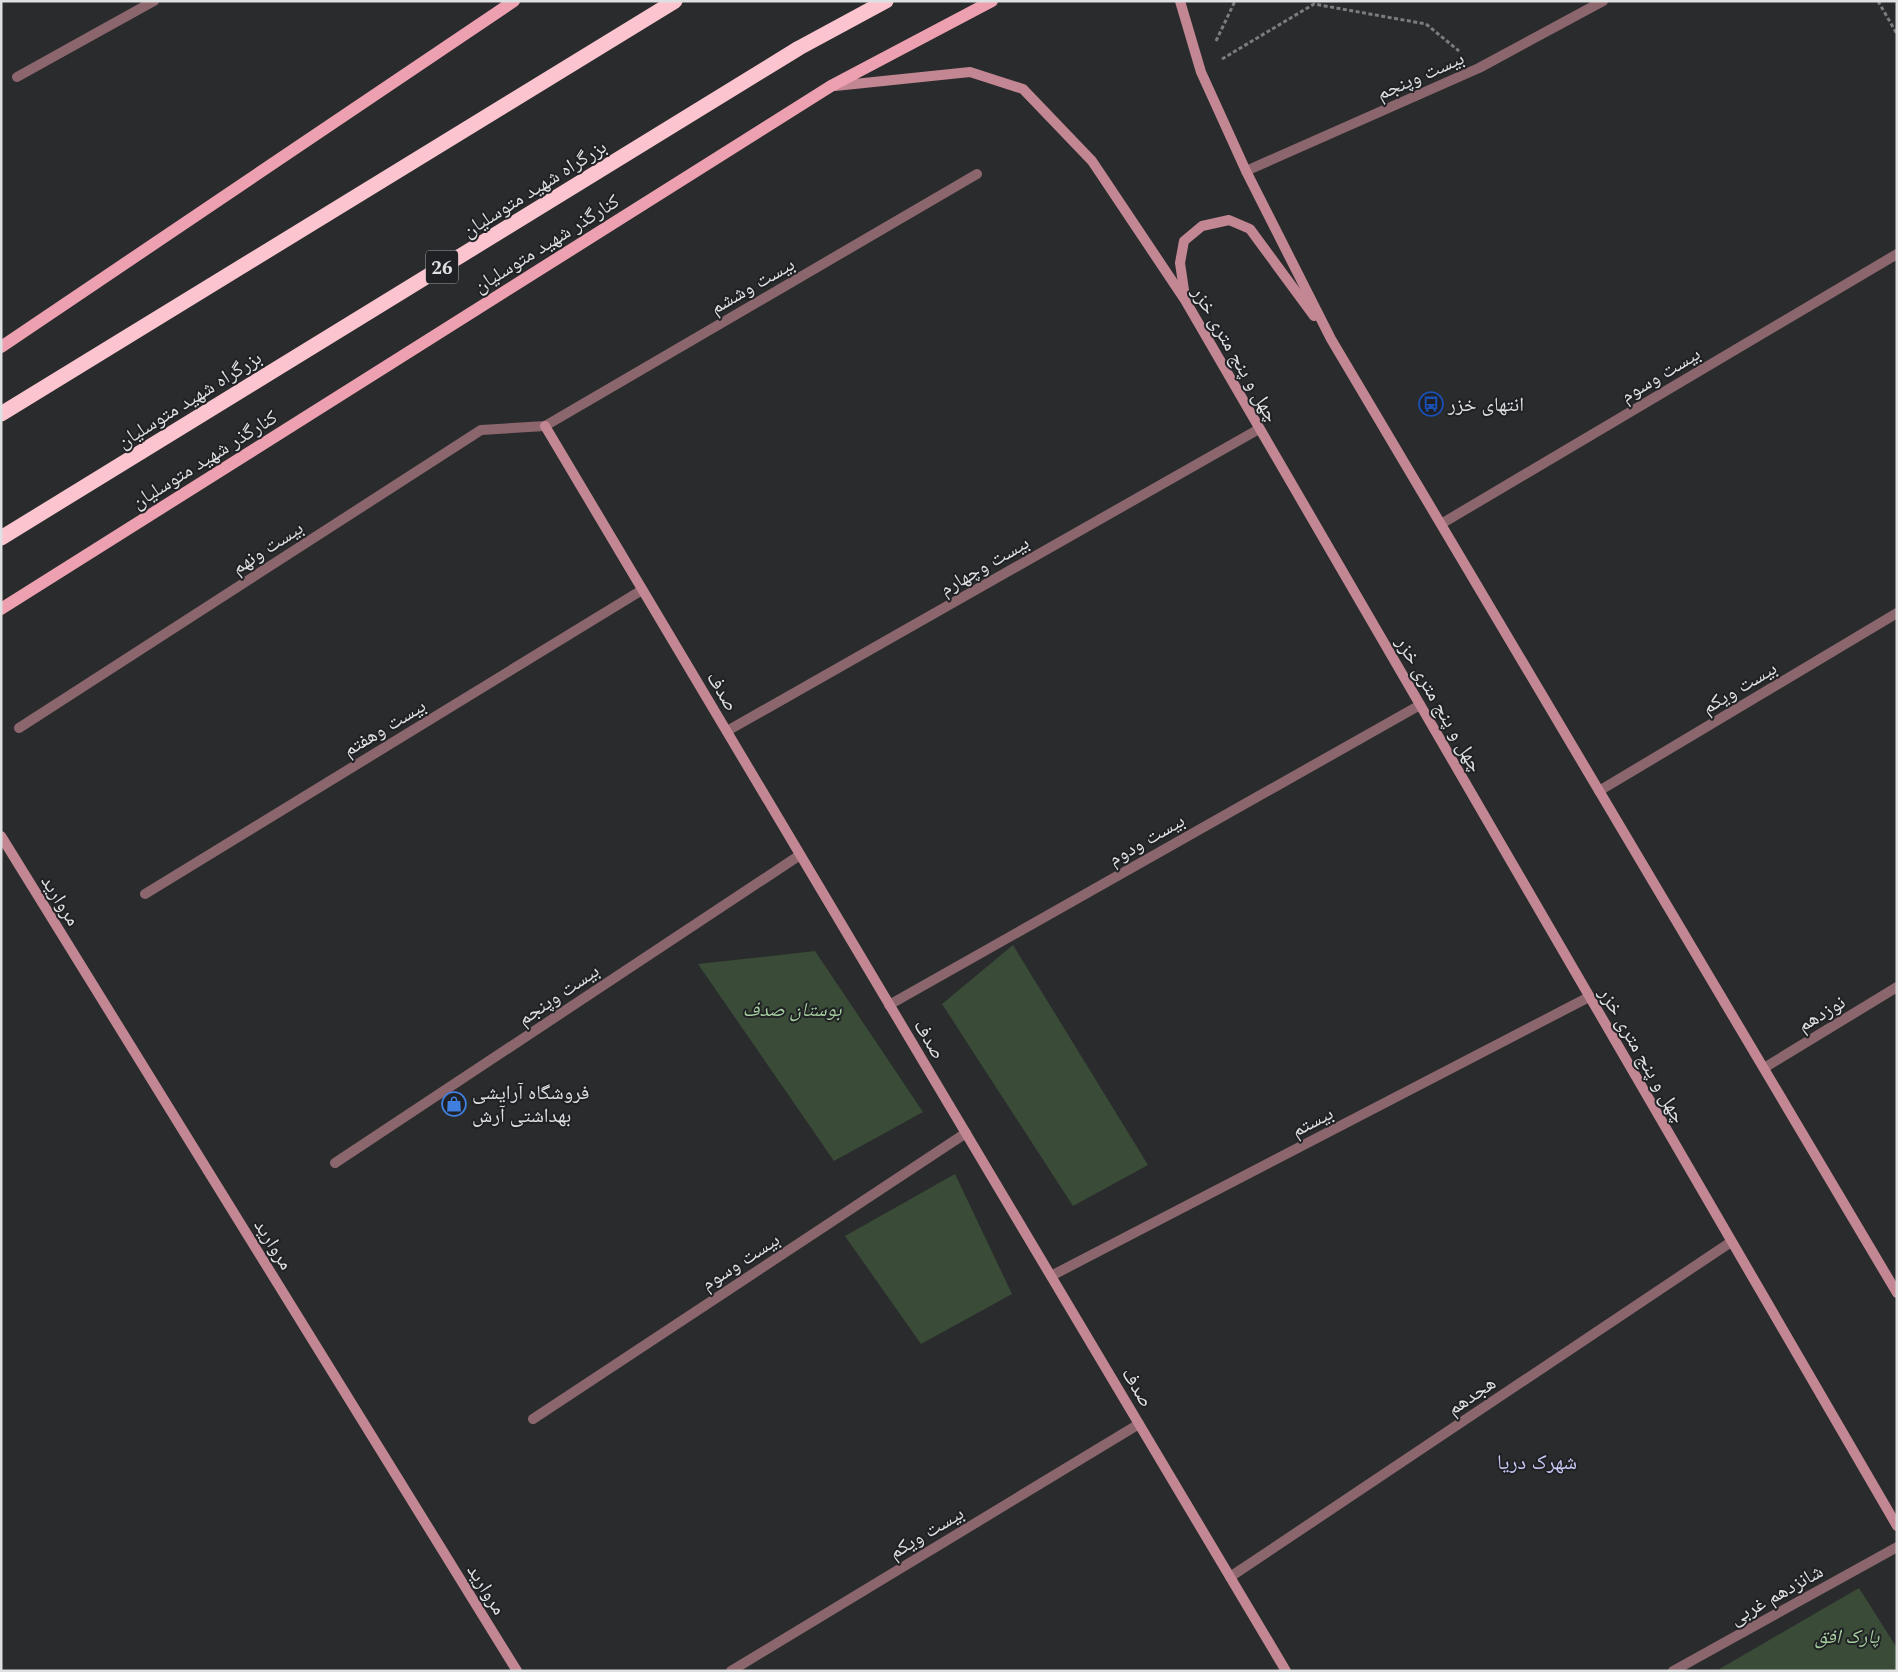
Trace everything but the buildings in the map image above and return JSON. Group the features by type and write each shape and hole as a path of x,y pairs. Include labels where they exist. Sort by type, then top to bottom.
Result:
{"highway":[{"path":"1,414 676,1"},
{"name":"بزرگراه شهید متوسلیان","path":"1,538 791,54 886,1"}],"main road":[{"path":"1,347 514,1"},
{"name":"کنارگذر شهید متوسلیان","path":"1,609 830,86 992,1"},
{"path":"1180,1 1201,72 1246,171 1331,339 1897,1293"},
{"name":"چهل و پنج متری خزر","path":"830,86 970,72 1023,89 1092,161 1185,300 1897,1526"},
{"path":"1185,300 1180,263 1184,240 1202,226 1229,220 1250,229 1331,339"},
{"name":"صدف","path":"545,426 1286,1671"},
{"name":"مروارید","path":"1,836 517,1671"}],"street":[{"path":"17,77 154,1"},
{"name":"بیست وپنجم","path":"1246,171 1479,68 1603,1"},
{"name":"بیست وششم","path":"545,426 977,174"},
{"name":"بیست وسوم","path":"1441,524 1897,254"},
{"name":"بیست ونهم","path":"19,728 481,430 545,426"},
{"name":"بیست وچهارم","path":"727,731 1259,429"},
{"name":"بیست وهفتم","path":"145,894 642,590"},
{"name":"بیست ویکم","path":"1599,791 1897,613"},
{"name":"بیست ودوم","path":"890,1005 1420,705"},
{"name":"بیست وپنجم","path":"335,1163 800,855"},
{"name":"نوزدهم","path":"1764,1068 1897,987"},
{"name":"بیستم","path":"1051,1276 1589,997"},
{"name":"بیست وسوم","path":"533,1419 966,1133"},
{"name":"هجدهم","path":"1230,1576 1732,1242"},
{"name":"بیست ویکم","path":"731,1671 1139,1424"},
{"name":"شانزدهم غربی","path":"1672,1671 1897,1547"}],"path":[{"path":"1201,72 1235,1"},
{"path":"1878,1 1897,34"},
{"path":"1201,72 1314,4 1426,24 1479,68"}],"green space":[{"path":"1013,945 1148,1165 1073,1206 942,1004"},
{"name":"بوستان صدف","path":"815,951 923,1112 834,1161 698,964"},
{"path":"955,1174 1012,1294 921,1344 845,1236"},
{"name":"پارک افق","path":"1859,1588 1897,1648 1897,1671 1716,1671"}],"place":[{"name":"انتهای خزر","path":"1431,404"},
{"name":"فروشگاه آرایشی بهداشتی آرش","path":"454,1104"}],"district":[{"name":"شهرک دریا","path":"1537,1462"}]}
